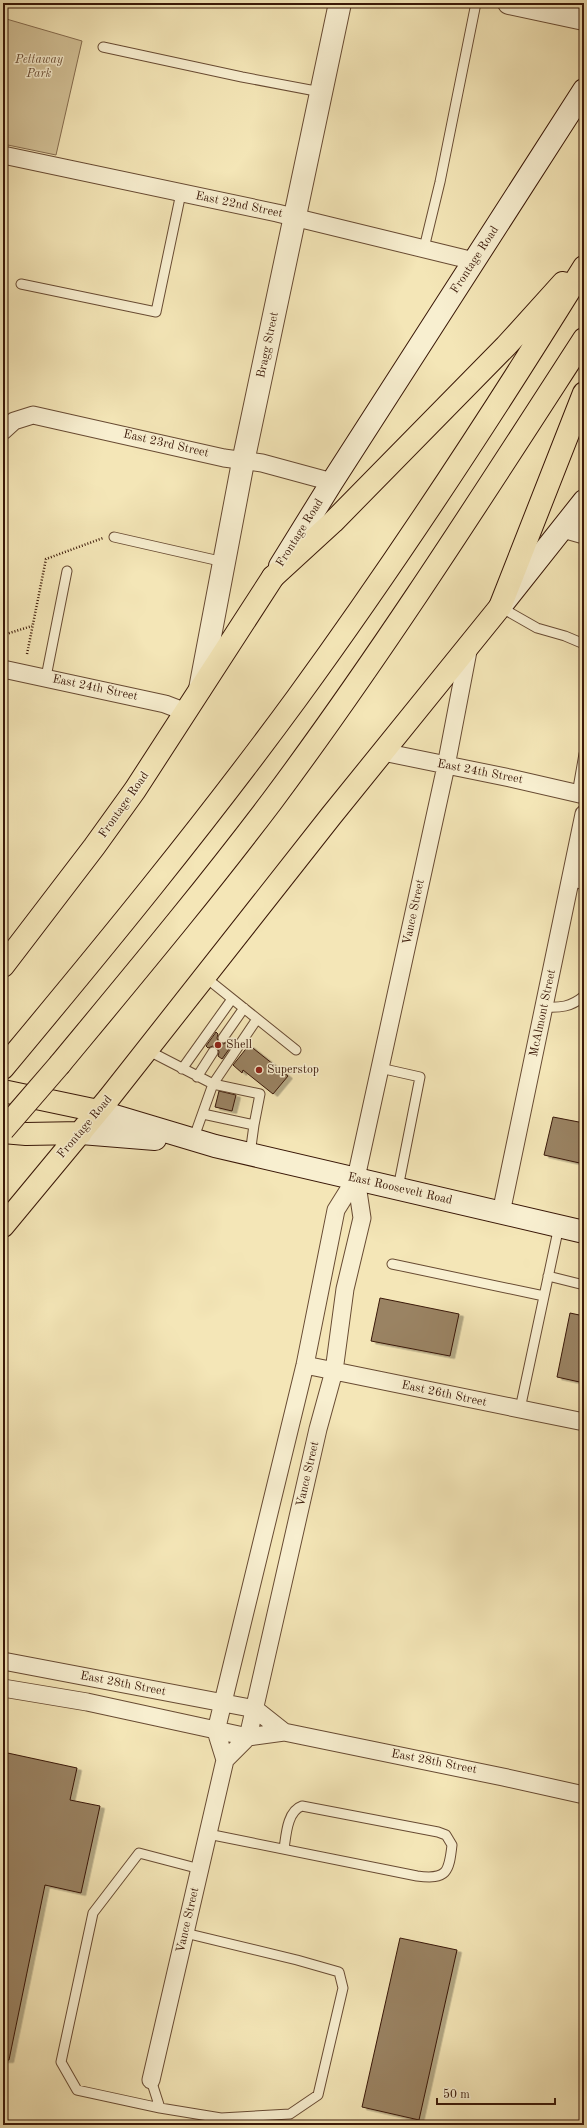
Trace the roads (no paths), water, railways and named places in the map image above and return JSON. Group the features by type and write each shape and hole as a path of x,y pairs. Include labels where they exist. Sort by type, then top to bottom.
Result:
{"main road":[{"name":"Bragg Street","path":"200,689 243,462 340,3"},
{"path":"509,3 584,19"},
{"name":"Frontage Road","path":"3,966 94,847 135,790 584,90"},
{"path":"273,577 333,522 506,346 584,260"},
{"path":"9,1061 183,848 296,700 462,460 584,267"},
{"path":"3,1131 203,891 273,799 373,659 450,547 584,339"},
{"path":"500,607 584,393"},
{"name":"Frontage Road","path":"3,1226 81,1133 584,501"},
{"name":"East Roosevelt Road","path":"3,1091 98,1111 215,1146 584,1232"},
{"name":"East Roosevelt Road","path":"3,1131 26,1134 81,1133 122,1135 215,1146"}],"street":[{"name":"East 22nd Street","path":"3,155 295,217 474,261"},
{"name":"East 23rd Street","path":"3,431 14,421 33,415 243,462 262,462 332,482"},
{"path":"563,529 584,535"},
{"name":"Vance Street","path":"216,1731 304,1365 336,1210 356,1178 446,766 470,646"},
{"name":"East 24th Street","path":"3,669 46,677 165,704 186,712"},
{"name":"East 24th Street","path":"383,752 510,778 580,795"},
{"name":"McAlmont Street","path":"501,1213 544,1007 577,883 584,814"},
{"name":"Vance Street","path":"248,1737 318,1429 334,1371 345,1289 362,1218 356,1178"},
{"name":"East 26th Street","path":"304,1365 584,1422"},
{"name":"East 28th Street","path":"3,1661 255,1709 284,1732"},
{"name":"East 28th Street","path":"3,1688 87,1702 248,1737 284,1732 503,1776 584,1795"},
{"path":"216,1731 225,1760 248,1737"},
{"name":"Vance Street","path":"152,2080 225,1760"}],"lane":[{"path":"424,248 440,182 476,3"},
{"path":"103,47 242,77 321,92"},
{"path":"21,284 156,312 181,193"},
{"path":"114,537 224,562"},
{"path":"46,677 67,570"},
{"path":"500,607 536,628 565,636 584,644"},
{"path":"580,795 584,754"},
{"path":"204,977 296,1050"},
{"path":"544,1007 560,1008 571,1005 584,996"},
{"path":"182,1069 232,1000"},
{"path":"223,1038 244,1008"},
{"path":"193,1140 214,1084 257,1019"},
{"path":"147,1050 197,1077 214,1084 260,1094 250,1154"},
{"path":"197,1077 213,1052"},
{"path":"380,1068 420,1077 398,1188"},
{"path":"203,1114 254,1125"},
{"path":"520,1409 559,1226"},
{"path":"392,1264 544,1296"},
{"path":"548,1276 584,1285"},
{"path":"208,1834 417,1876 437,1878 447,1871 452,1845 446,1835 438,1832 302,1806 294,1811 290,1819 284,1849"},
{"path":"186,1933 297,1960 339,1972 344,1988 318,2095 290,2114 221,2118 160,2108 77,2090 61,2062 93,1913 139,1853 200,1869"},
{"path":"152,2080 160,2108"}],"place":[{"name":"Shell","path":"218,1045"},
{"name":"Superstop","path":"259,1070"}],"park label":[{"name":"Pettaway Park","path":"39,67"}]}
